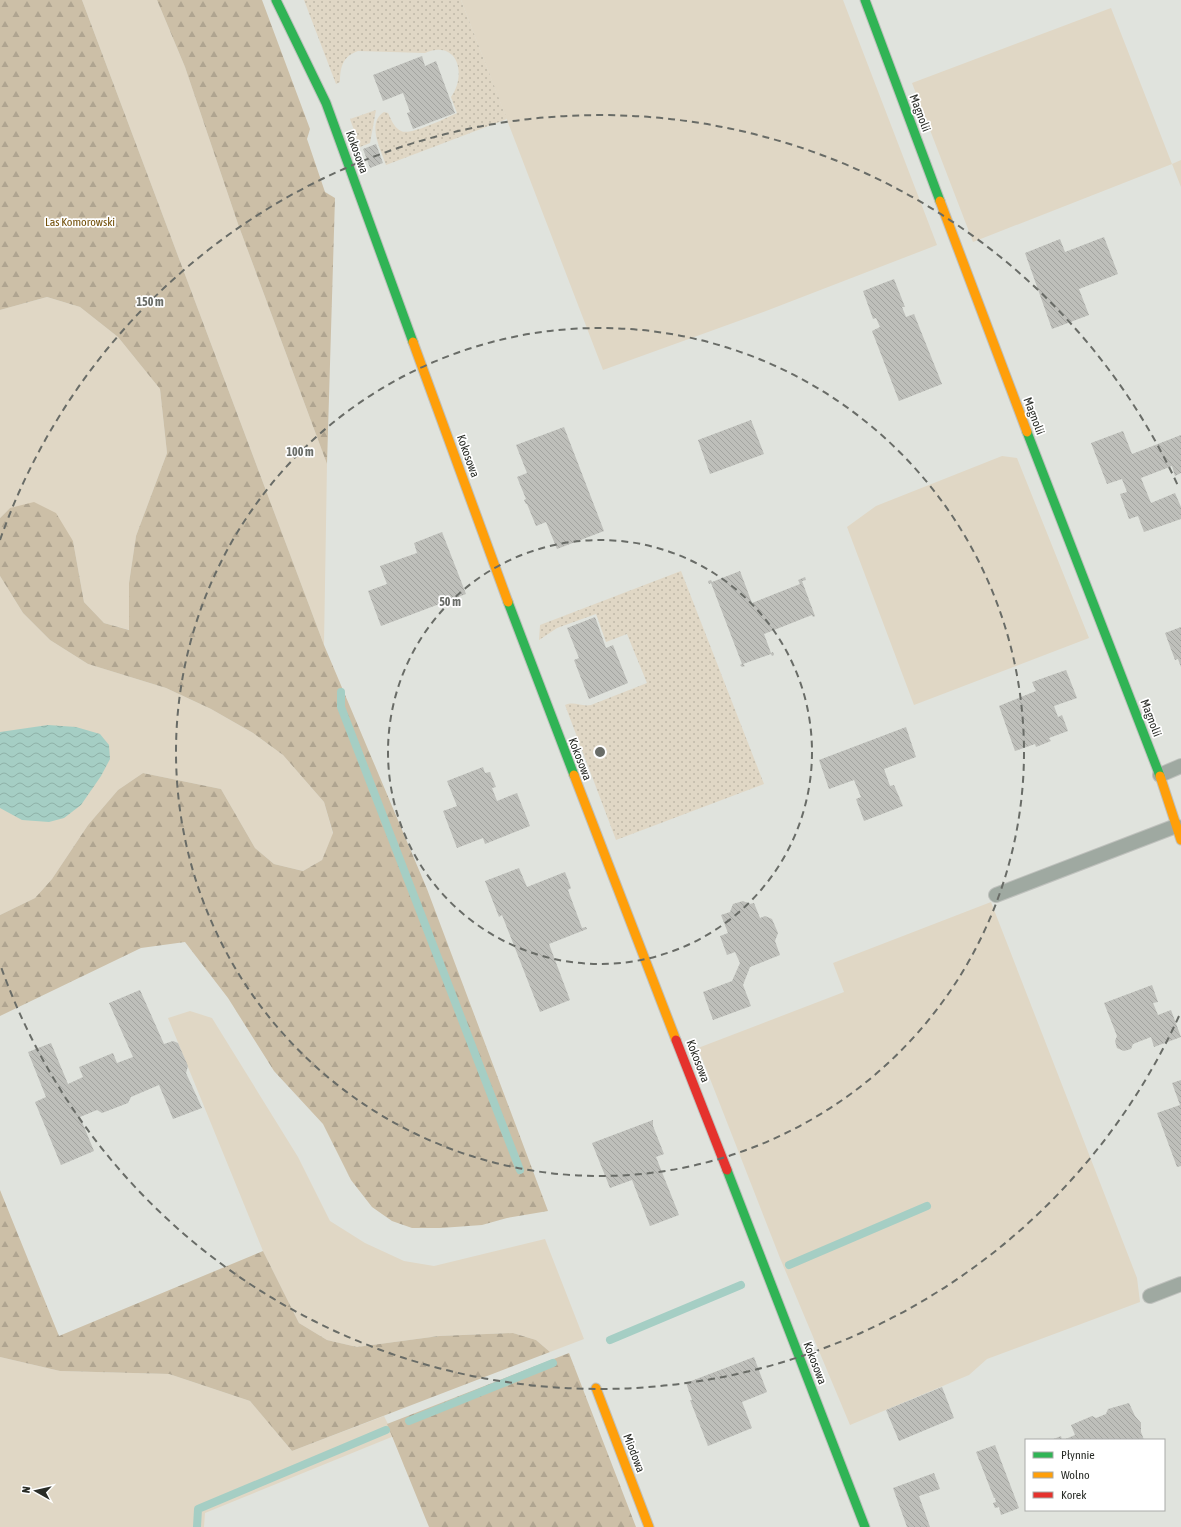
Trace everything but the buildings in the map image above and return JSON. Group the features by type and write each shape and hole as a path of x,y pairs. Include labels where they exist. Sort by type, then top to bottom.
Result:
{"street":[{"name":"Kokosowa","path":"276,0 326,103 531,664 865,1527"},
{"name":"Magnolii","path":"865,0 1007,380 1160,775 1181,840"},
{"name":"Miodowa","path":"596,1388 650,1527"}],"lane":[{"path":"1160,775 1181,766"},
{"path":"996,895 1176,826"},
{"path":"1150,1296 1181,1284"}],"shaded area":[{"path":"82,0 157,0 185,67 238,224 327,464 324,645"},
{"path":"304,0 461,0 507,119 386,165 376,137 376,123 379,117 384,112 388,113 396,128 406,132 420,129 457,113 451,97 456,88 458,79 459,70 456,62 452,55 445,51 436,50 425,53 358,51 349,56 343,63 340,82 336,84"},
{"path":"461,0 843,0 937,245 766,311 603,370"},
{"path":"1111,8 1172,164 973,242 912,83"},
{"path":"376,110 370,143 360,147 350,119"},
{"path":"1181,160 1181,187 1172,164"},
{"path":"47,297 80,307 118,337 160,389 167,453 136,536 129,583 130,630 104,623 84,602 73,541 10,508 0,518 0,310"},
{"path":"1002,456 1017,458 1089,638 914,705 847,527 876,506"},
{"path":"681,571 764,784 616,840 565,705 591,705 647,683 627,634 606,642 596,614 557,628 539,640 540,625"},
{"path":"0,576 23,613 50,640 88,664 166,688 211,709 253,733 283,755 324,802 333,834 322,860 303,871 274,864 255,848 221,789 143,773 118,790 88,825 52,879 35,898 0,915"},
{"path":"991,902 1137,1278 1140,1302 987,1359 969,1375 850,1425 780,1258 698,1048 844,992 833,963"},
{"path":"190,1011 212,1018 298,1157 330,1221 365,1243 404,1261 434,1266 545,1239 584,1339 550,1352 536,1340 513,1333 439,1336 357,1347 327,1340 299,1323 263,1251 168,1018"},
{"path":"0,1357 60,1371 169,1374 250,1401 292,1451 384,1416 394,1436 205,1513 204,1527 0,1527"}],"green space":[{"name":"Las Komorowski","path":"0,0 82,0 324,645 427,889 548,1211 507,1218 482,1225 441,1228 412,1228 392,1221 372,1207 351,1180 323,1124 274,1071 228,998 185,942 141,948 0,1016 0,915 35,898 52,879 88,825 118,790 143,773 221,789 255,848 274,864 303,871 322,860 333,833 324,802 283,755 253,733 211,709 166,688 88,664 50,640 23,613 0,576 0,518 10,508 34,502 56,513 73,541 84,602 104,623 129,630 129,583 136,536 167,453 160,389 118,337 80,307 47,297 0,310"},
{"path":"157,0 262,0 310,129 307,139 325,192 335,198 327,464 238,224 185,67"},
{"path":"0,1190 59,1336 263,1251 299,1323 327,1340 357,1347 439,1336 513,1333 536,1340 550,1352 292,1451 250,1401 169,1374 60,1371 0,1357"},
{"path":"569,1353 636,1527 429,1527 387,1424"}],"water":[{"path":"48,725 76,727 100,734 109,745 110,759 101,776 81,805 64,818 49,822 22,820 0,808 0,732"}],"waterway":[{"path":"341,692 341,707 520,1170"},
{"path":"789,1265 927,1206"},
{"path":"610,1340 741,1285"},
{"path":"409,1421 553,1363"},
{"path":"197,1527 198,1509 386,1430"}],"traffic: fast":[{"path":"276,0 326,103 413,342"},
{"path":"865,0 940,201"},
{"path":"1027,432 1160,776"},
{"path":"508,602 574,775"},
{"path":"727,1170 865,1527"}],"traffic: slow":[{"path":"940,201 1027,432"},
{"path":"413,342 508,602"},
{"path":"574,775 676,1040"},
{"path":"1160,776 1181,840"},
{"path":"596,1388 649,1527"}],"traffic: jam":[{"path":"676,1040 727,1170"}]}
